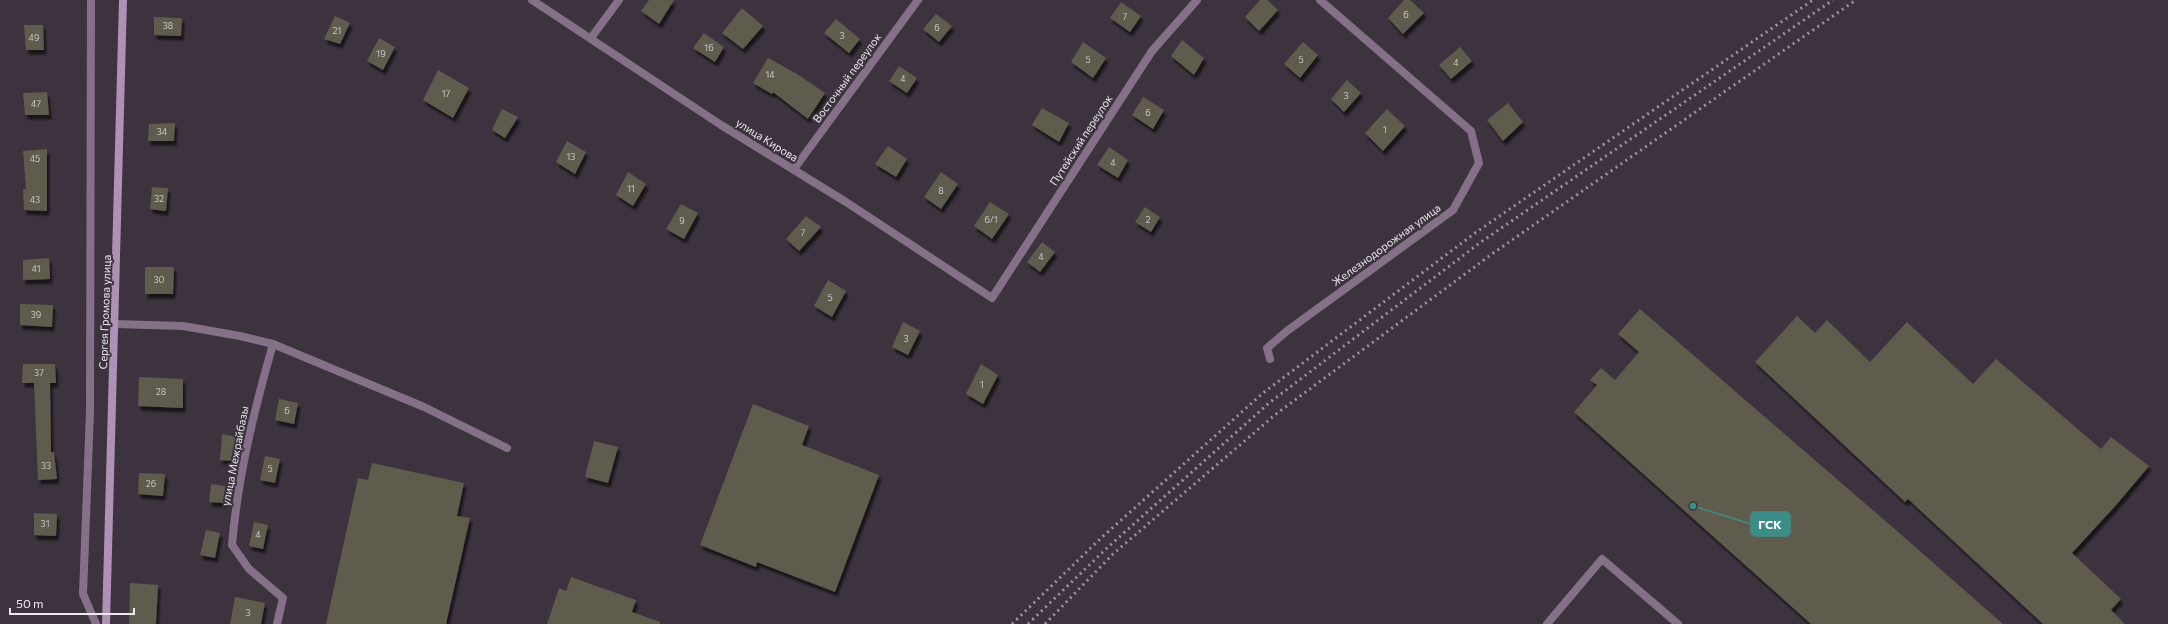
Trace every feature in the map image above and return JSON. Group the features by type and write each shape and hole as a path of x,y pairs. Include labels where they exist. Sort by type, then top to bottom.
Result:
{"street":[{"path":"91,0 90,412 83,594 96,624"},
{"name":"Сергея Громова улица","path":"106,624 123,0"},
{"name":"улица Кирова","path":"532,0 721,124 794,169 992,298"},
{"path":"591,38 619,0"},
{"name":"Восточный переулок","path":"794,169 918,0"},
{"name":"Путейский переулок","path":"992,298 1152,51 1197,0"},
{"name":"Железнодорожная улица","path":"1270,360 1267,348 1287,331 1453,210 1479,163 1471,131 1320,0"},
{"path":"115,324 183,326 240,336 273,344 424,407 507,448"},
{"name":"улица Межрайбазы","path":"273,344 249,435 236,498 232,545 249,568 283,598 277,624"},
{"path":"1547,624 1552,620 1602,559 1678,624"}],"building":[{"path":"649,0 674,0 659,24 641,11"},
{"path":"1260,0 1267,0 1278,10 1259,31 1245,17"},
{"path":"1404,0 1410,0 1424,13 1403,34 1388,18"},
{"path":"1121,2 1141,16 1130,32 1110,18"},
{"path":"742,8 763,26 743,49 722,33"},
{"path":"936,14 952,26 939,42 923,29"},
{"path":"335,16 350,23 340,44 324,39"},
{"path":"154,17 182,18 181,36 154,35"},
{"path":"836,19 860,39 849,53 824,33"},
{"path":"24,25 43,25 44,50 26,50"},
{"path":"704,33 724,47 715,62 693,48"},
{"path":"379,38 395,47 383,70 367,61"},
{"path":"1182,40 1204,58 1194,75 1171,56"},
{"path":"1083,42 1106,58 1093,78 1071,62"},
{"path":"1303,42 1318,55 1300,78 1284,64"},
{"path":"1460,47 1472,61 1451,79 1439,65"},
{"path":"768,58 797,74 825,93 808,119 773,92 772,94 753,83"},
{"path":"899,66 917,78 907,93 889,81"},
{"path":"438,70 469,88 453,118 423,100"},
{"path":"1347,80 1361,93 1344,112 1331,99"},
{"path":"47,92 49,115 25,115 23,93"},
{"path":"1143,97 1164,110 1153,129 1132,115"},
{"path":"1508,103 1523,122 1503,141 1487,120"},
{"path":"1042,108 1069,123 1059,142 1032,125"},
{"path":"502,109 518,117 505,138 492,130"},
{"path":"1387,109 1405,126 1383,151 1365,133"},
{"path":"175,123 174,141 148,141 149,124"},
{"path":"567,141 586,152 575,174 556,162"},
{"path":"888,146 907,159 896,177 875,164"},
{"path":"1109,147 1128,160 1118,178 1097,165"},
{"path":"47,149 47,211 24,210 23,189 26,189 23,151"},
{"path":"628,172 646,184 633,206 616,195"},
{"path":"941,172 958,184 941,209 924,197"},
{"path":"152,187 168,188 166,211 150,209"},
{"path":"990,202 1009,214 992,239 974,226"},
{"path":"681,204 698,213 684,239 666,229"},
{"path":"1145,207 1160,217 1151,232 1135,222"},
{"path":"806,216 821,227 799,251 786,239"},
{"path":"1042,242 1055,252 1040,272 1027,262"},
{"path":"49,258 50,279 23,280 23,260"},
{"path":"145,267 174,267 173,294 145,294"},
{"path":"828,280 846,291 832,317 814,306"},
{"path":"20,304 53,305 52,327 20,325"},
{"path":"1640,309 2003,624 1811,624 1574,412 1597,385 1590,380 1601,368 1615,380 1639,352 1618,334"},
{"path":"1797,316 1815,333 1827,320 1870,362 1907,322 1973,384 1996,359 2101,449 2111,437 2149,466 2117,504 2072,553 2121,599 2111,610 2125,624 2043,624 1908,499 1905,502 1755,362"},
{"path":"903,322 920,331 908,355 892,347"},
{"path":"23,364 55,364 56,383 50,383 51,452 54,452 57,479 38,480 34,383 22,383"},
{"path":"981,364 998,375 983,404 966,394"},
{"path":"139,377 183,379 183,408 138,406"},
{"path":"279,399 298,403 294,424 275,420"},
{"path":"753,404 809,426 802,445 879,475 835,592 757,562 756,567 700,545"},
{"path":"222,434 236,437 234,461 220,460"},
{"path":"594,441 618,447 608,483 585,477"},
{"path":"265,456 280,459 275,483 260,480"},
{"path":"372,463 464,483 457,516 470,518 446,624 326,624 358,478 368,480"},
{"path":"139,473 165,474 163,496 138,494"},
{"path":"211,484 225,486 224,503 209,502"},
{"path":"34,513 57,514 56,536 34,535"},
{"path":"254,522 268,525 263,549 249,546"},
{"path":"206,530 220,533 215,558 200,555"},
{"path":"571,577 636,600 632,612 660,622 660,624 547,624 559,588 566,591"},
{"path":"130,583 158,585 156,624 129,624"},
{"path":"235,597 265,603 261,624 230,624"}],"railway":[{"path":"1012,624 1100,539 1263,393 1475,233 1813,0"},
{"path":"1028,624 1107,548 1269,403 1481,242 1833,0"},
{"path":"1045,624 1113,554 1276,414 1492,254 1856,0"}],"place":[{"name":"ГСК","path":"1693,506"}]}
